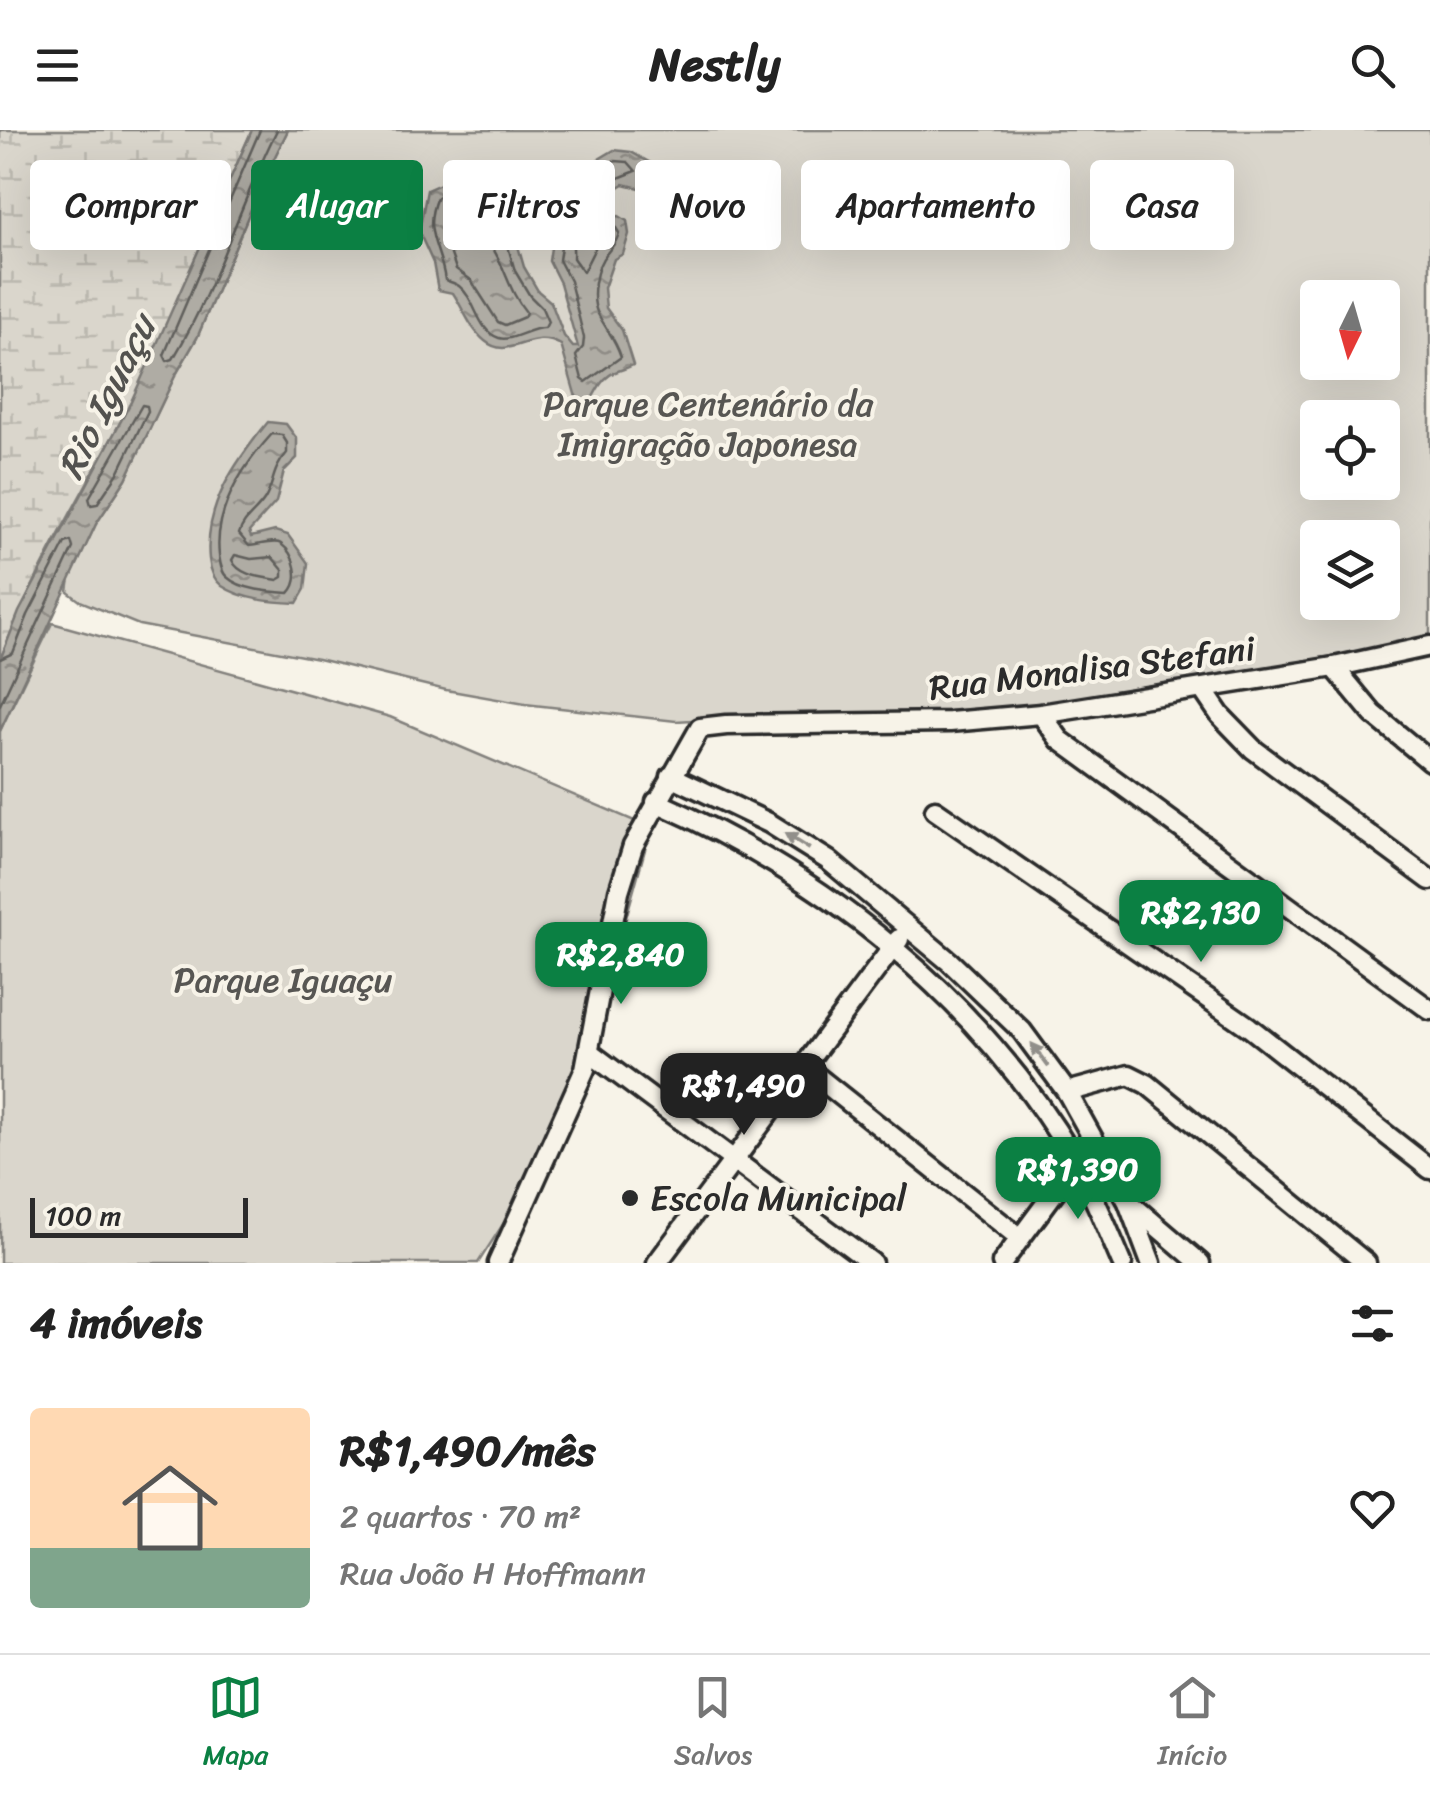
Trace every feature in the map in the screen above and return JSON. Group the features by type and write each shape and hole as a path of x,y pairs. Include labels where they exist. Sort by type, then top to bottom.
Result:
{"street":[{"name":"Rua Monalisa Stefani","path":"671,776 700,728 950,722 1040,714 1203,690 1430,646"},
{"path":"1334,667 1373,714 1430,761"},
{"path":"1203,690 1220,715 1253,749 1430,880"},
{"path":"1040,714 1060,740 1430,1010"},
{"path":"498,1263 577,1086 589,1052 619,891 632,846 671,776 769,823 828,860 1022,1031 1067,1092 1128,1202 1151,1263"},
{"path":"656,802 794,874 892,947 981,1033 1076,1163 1122,1263"},
{"path":"936,810 1250,1027 1430,1169"},
{"path":"665,1260 734,1160 909,928"},
{"path":"589,1052 872,1263"},
{"path":"805,1067 1020,1238"},
{"path":"1067,1092 1129,1075 1147,1084 1366,1263"},
{"path":"1002,1263 1076,1163"},
{"path":"1128,1202 1200,1263"}],"green space":[{"path":"0,130 252,130 231,179 231,160 30,160 30,250 200,250 131,402 45,561 0,660"},
{"name":"Parque Centenário da Imigração Japonesa","path":"288,130 1430,130 1430,638 1181,684 1028,705 894,715 774,715 676,721 525,704 446,690 318,659 139,625 80,601 68,592 70,578 96,524 126,479 197,338 251,208 251,250 423,250 423,160 273,160"},
{"name":"Parque Iguaçu","path":"52,623 390,717 651,828 591,1044 540,1167 478,1263 0,1263 0,731"}],"water":[{"name":"Rio Iguaçu","path":"252,130 288,130 273,160 251,160 251,209 197,338 126,479 96,524 0,731 0,660 19,612 131,402 199,250 231,250 231,177"},
{"path":"614,150 631,152 645,160 635,160 635,187 624,184 615,189 615,160 597,160"},
{"path":"443,183 443,250 519,250 538,291 551,302 564,336 573,347 578,347 560,283 549,261 551,250 615,250 615,217 627,221 629,234 623,254 614,259 604,288 606,308 622,330 633,365 609,376 591,401 582,403 575,394 561,345 540,340 512,347 494,346 480,336 453,293 438,290 433,263 423,241 427,190"},
{"path":"268,422 286,424 297,439 297,458 284,471 276,502 249,532 251,537 275,531 288,535 308,563 305,589 297,603 230,591 217,581 210,563 211,521 217,503 244,453"}],"place":[{"name":"Escola Municipal","path":"630,1198"}]}
